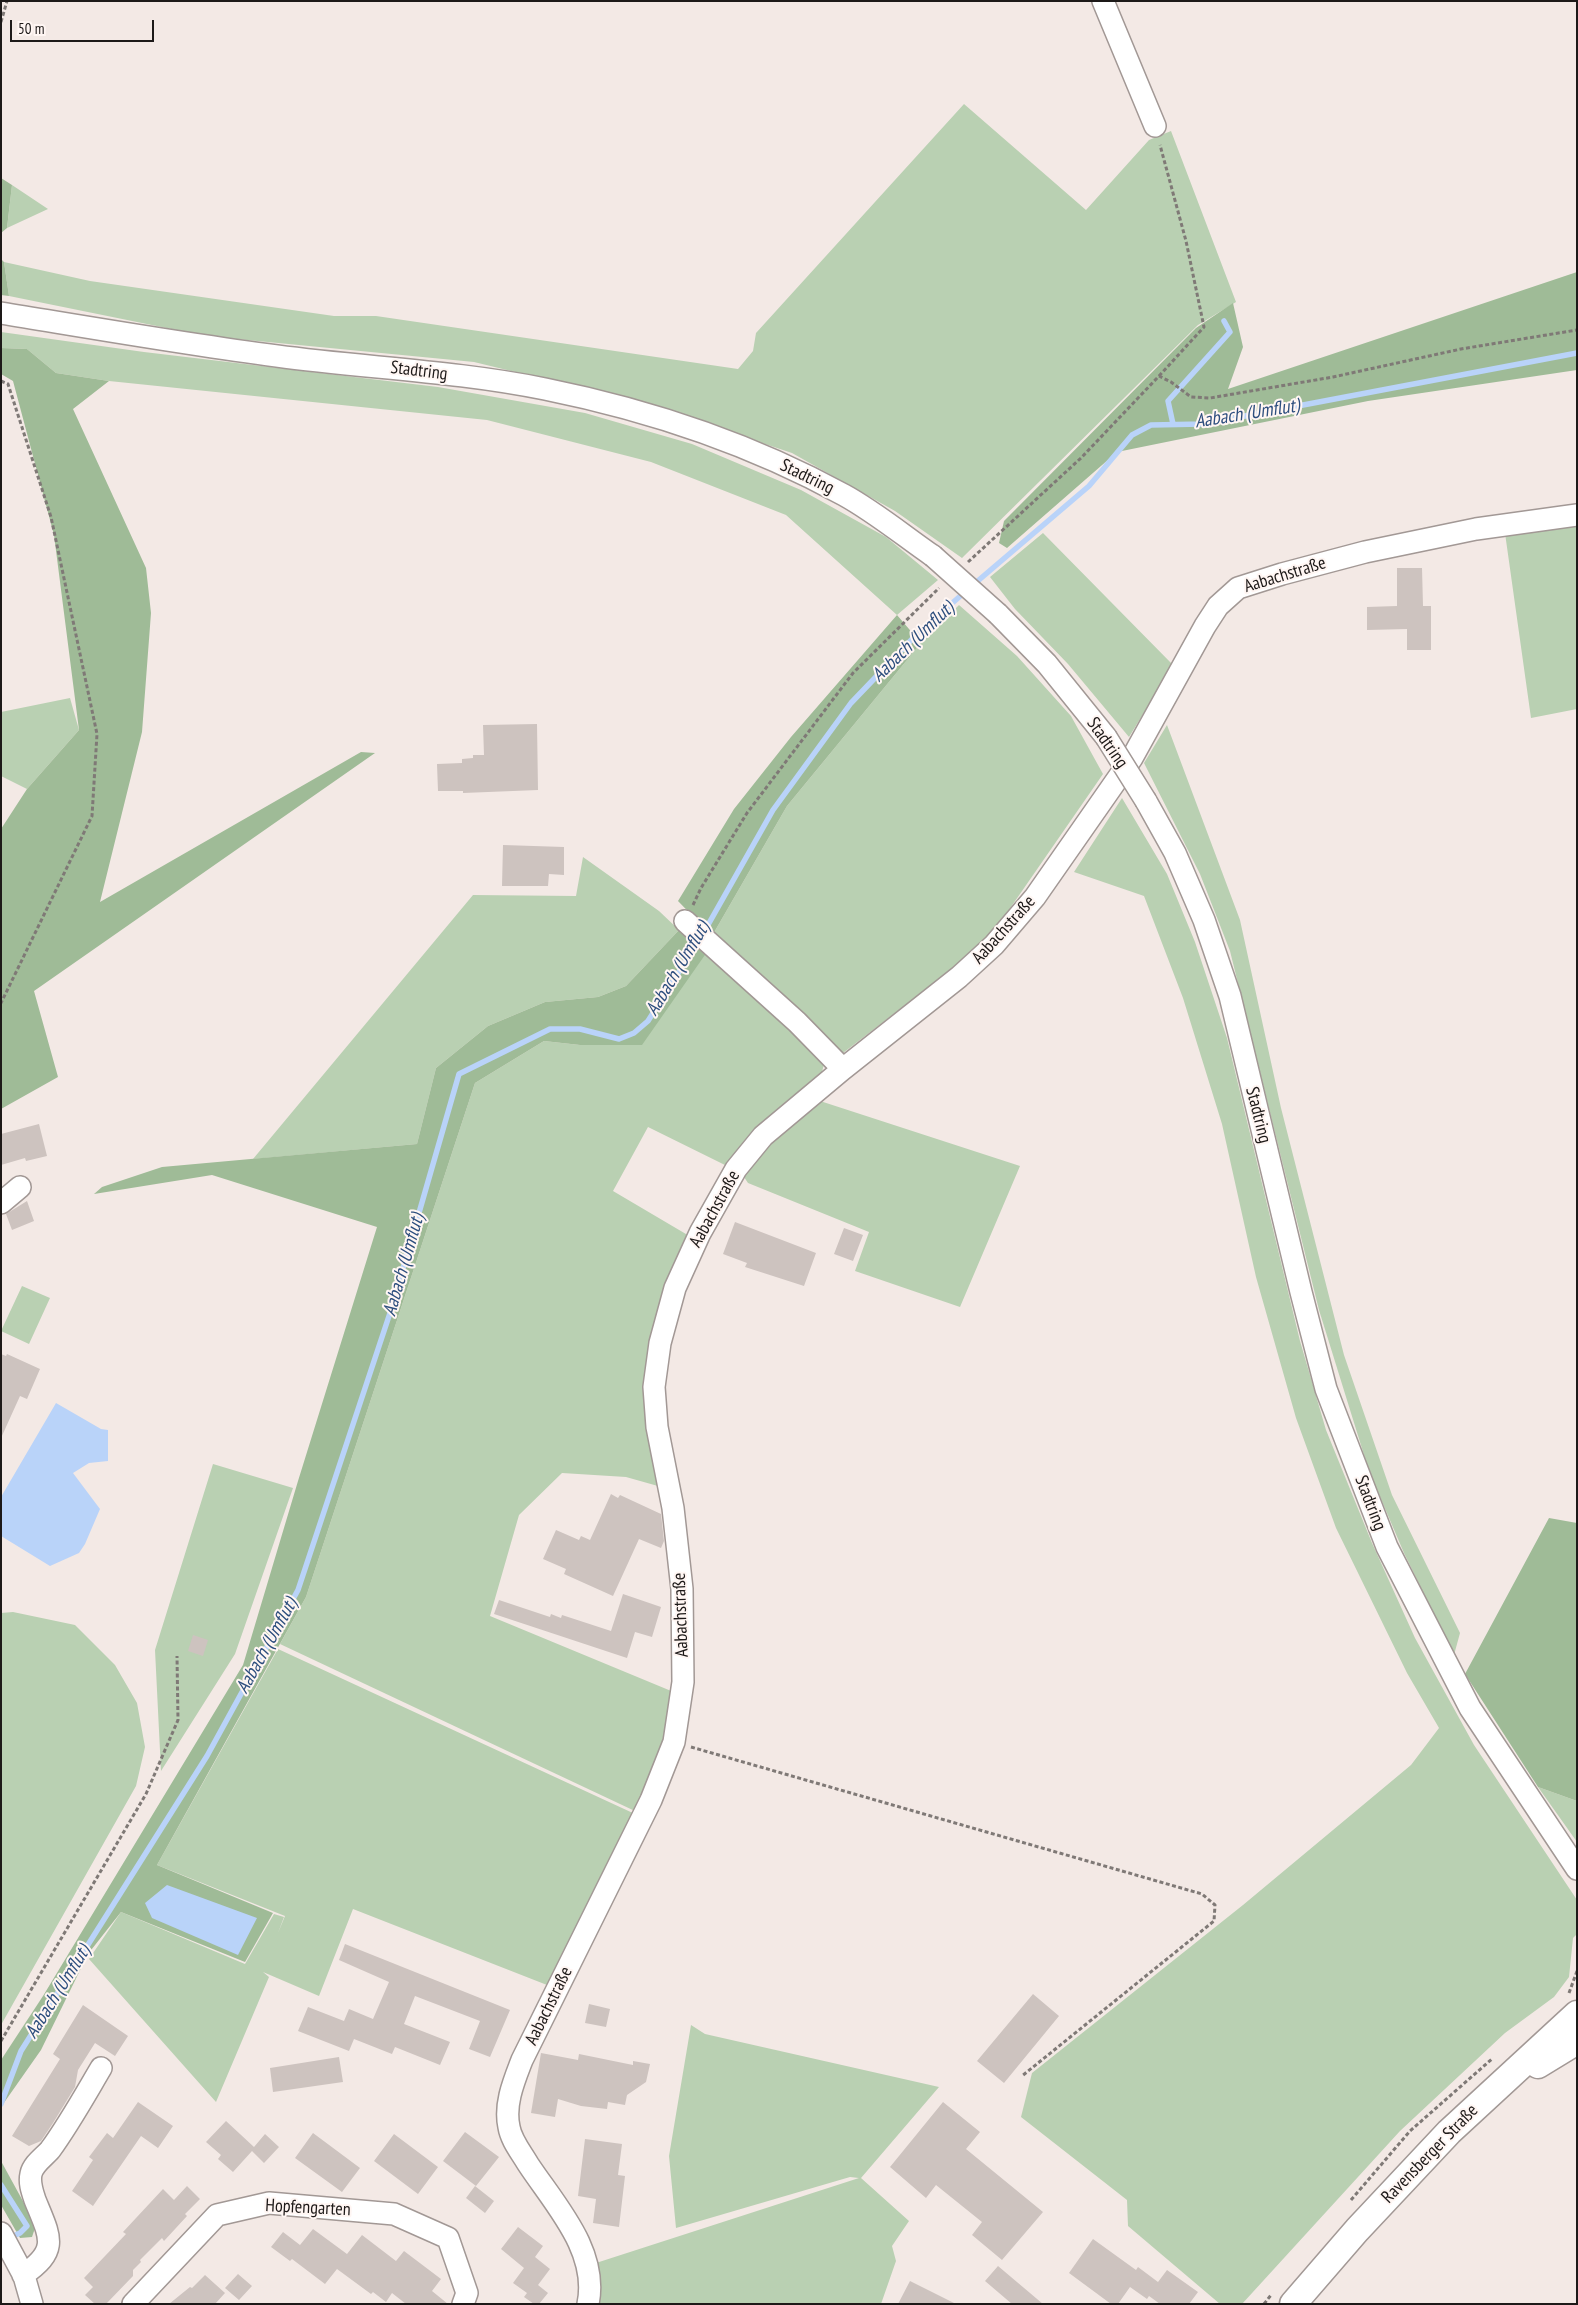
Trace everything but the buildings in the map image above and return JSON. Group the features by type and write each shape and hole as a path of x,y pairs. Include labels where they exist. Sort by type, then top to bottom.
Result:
{"main road":[{"name":"Ravensberger Straße","path":"1293,2304 1357,2230 1449,2132 1577,2014"},
{"path":"1486,2097 1577,2041"}],"street":[{"path":"1103,1 1155,126"},
{"name":"Stadtring","path":"1,313 279,356 417,370 543,388 629,408 719,438 786,466 846,496 933,556 998,614 1046,664 1106,737 1146,801 1175,854 1204,920 1230,996 1298,1282 1326,1389 1387,1547 1470,1708 1577,1869"},
{"name":"Aabachstraße","path":"588,2304 590,2277 585,2256 574,2233 514,2143 508,2126 509,2095 522,2060 651,1800 674,1742 683,1682 682,1589 673,1508 656,1427 654,1386 660,1343 675,1288 700,1233 736,1169 763,1136 843,1069 959,977 994,945 1029,904 1057,868 1132,758 1218,606 1238,588 1282,574 1374,550 1476,529 1577,515"},
{"path":"689,925 797,1022 843,1069"},
{"path":"1,1203 20,1187"},
{"path":"23,2275 39,2264 46,2254 49,2242 47,2230 31,2189 31,2173 72,2117 101,2068"},
{"name":"Hopfengarten","path":"133,2304 217,2215 269,2203 394,2214 448,2238 467,2293 463,2304"},
{"path":"4,2238 23,2275 32,2304"}],"path":[{"path":"1,22 7,1"},
{"path":"967,562 1081,458 1204,327 1186,241 1155,126"},
{"path":"1159,376 1171,382 1191,397 1210,398 1333,377 1461,348 1577,330"},
{"path":"1,380 8,384 51,517 97,734 92,816 1,1003"},
{"path":"689,925 701,888 747,813 853,673 946,582"},
{"path":"1,2041 146,1794 178,1720 177,1656"},
{"path":"674,1742 1202,1894 1215,1905 1214,1920 1022,2076"}],"green space":[{"path":"964,104 1086,210 1149,140 1171,131 1236,302 1198,325 962,558 895,511 792,453 639,402 474,362 206,336 9,296 4,262 90,281 334,316 376,316 738,369 753,351 756,333"},
{"path":"1,178 12,185 7,228 1,233"},
{"path":"12,185 48,209 7,228"},
{"path":"1,259 4,262 9,296 1,295"},
{"path":"1577,272 1577,370 1368,401 1117,452 1007,548 999,543 1004,521 1196,328 1233,303 1243,347 1228,389"},
{"path":"1,332 144,352 438,387 585,413 692,444 801,490 886,537 938,580 897,615 786,515 651,462 487,420 109,381 56,373 27,349 1,348"},
{"path":"1,348 27,349 56,373 109,381 73,409 146,568 151,613 142,732 100,902 361,752 375,753 34,991 58,1077 1,1109 1,829 27,789 79,730 54,535 13,381 1,374"},
{"path":"1577,526 1577,709 1531,718 1505,533"},
{"path":"1043,533 1173,665 1129,737 1068,664 1015,609 990,577"},
{"path":"959,605 1017,656 1071,716 1103,774 986,943 839,1056 712,936 787,806 921,643"},
{"path":"897,615 921,643 787,806 712,936 678,901 734,809 791,737"},
{"path":"70,698 79,730 27,789 1,776 1,712"},
{"path":"1167,725 1240,920 1281,1108 1344,1355 1392,1495 1460,1633 1454,1655 1404,1553 1369,1471 1319,1310 1230,951 1200,874 1144,763"},
{"path":"1122,798 1167,874 1195,942 1227,1038 1300,1341 1326,1430 1372,1543 1415,1638 1474,1745 1577,1900 1577,1934 1573,1938 1569,1977 1554,1997 1505,2033 1400,2131 1242,2304 1220,2304 1128,2226 1127,2200 1021,2117 1032,2073 1243,1905 1411,1765 1439,1728 1407,1673 1336,1528 1296,1418 1256,1277 1222,1124 1183,998 1144,896 1074,872"},
{"path":"583,857 659,911 679,930 626,986 598,997 545,1002 488,1026 436,1068 417,1144 253,1159 473,895 576,896"},
{"path":"679,930 707,952 642,1045 580,1045 544,1041 475,1083 306,1597 157,1865 273,1913 245,1962 121,1912 88,1954 41,2050 1,2107 1,2060 43,1996 243,1665 377,1227 212,1175 94,1194 102,1187 162,1167 417,1144 436,1068 488,1026 545,1002 598,997 626,986"},
{"path":"707,952 825,1060 820,1080 729,1167 648,1127 613,1191 691,1237 663,1317 665,1488 626,1477 562,1473 519,1515 490,1616 676,1693 662,1756 637,1812 280,1644 306,1597 475,1083 544,1041 580,1045"},
{"path":"817,1100 1020,1166 960,1307 855,1271 869,1232 748,1183 742,1174 759,1151"},
{"path":"22,1286 50,1298 29,1344 1,1331"},
{"path":"213,1464 293,1488 235,1654 161,1771 155,1650"},
{"path":"1549,1518 1577,1523 1577,1801 1538,1787 1465,1674"},
{"path":"13,1612 75,1625 115,1665 137,1703 145,1747 136,1786 1,2025 1,1613"},
{"path":"278,1649 635,1814 547,1985 353,1909 319,1996 263,1972 269,1977 216,2102 89,1959 121,1912 245,1964 274,1914 284,1917 278,1933 285,1916 157,1865"},
{"path":"1538,1787 1577,1801 1577,1842"},
{"path":"691,2025 705,2034 939,2087 861,2178 909,2221 892,2246 896,2261 881,2304 594,2304 596,2263 859,2178 850,2177 676,2228 669,2156"},
{"path":"1,2161 36,2225 32,2237 20,2238 1,2205"}],"water":[{"path":"56,1403 101,1429 108,1430 108,1461 89,1463 73,1473 100,1509 85,1544 79,1553 50,1566 1,1536 1,1497"},
{"path":"167,1885 257,1918 238,1955 152,1918 145,1903"}],"waterway":[{"path":"1173,424 1168,401 1230,332 1224,321"},
{"name":"Aabach (Umflut)","path":"973,585 1089,486 1132,435 1151,425 1203,424 1577,353"},
{"name":"Aabach (Umflut)","path":"704,932 773,810 851,703 917,634 966,591"},
{"name":"Aabach (Umflut)","path":"1,2104 21,2051 207,1756 298,1590 391,1310 459,1074 550,1029 580,1029 619,1039 634,1033 648,1021 699,940"},
{"path":"1,2185 27,2226 20,2233 9,2238"}]}
